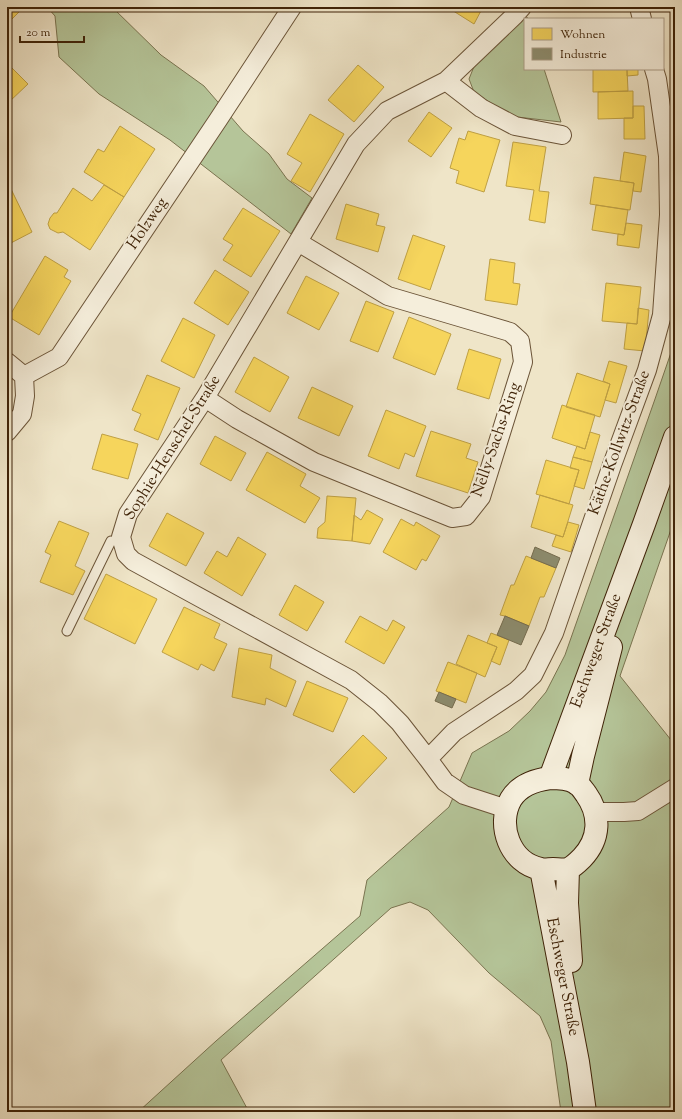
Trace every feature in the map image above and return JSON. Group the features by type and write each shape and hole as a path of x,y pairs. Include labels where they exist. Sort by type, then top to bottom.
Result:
{"main road":[{"name":"Eschweger Straße","path":"550,778 675,437"},
{"name":"Eschweger Straße","path":"578,784 583,756 644,524"},
{"path":"550,778 564,778 578,784 593,804 596,812 597,824 592,845 576,864 568,869 541,869 522,861 510,846 505,824 507,809 512,798 524,786 535,781 550,778"},
{"name":"Eschweger Straße","path":"541,869 578,1062 585,1112"},
{"name":"Eschweger Straße","path":"568,869 567,903 578,1062"}],"street":[{"name":"Holzweg","path":"24,376 59,357 292,7"},
{"name":"Sophie-Henschel-Straße","path":"507,809 464,795 445,782 400,723 380,703 351,680 133,561 126,554 121,538 128,514 205,398 356,144 386,111 446,81 522,7"},
{"path":"639,7 642,18"},
{"name":"Käthe-Kollwitz-Straße","path":"428,759 454,732 516,691 533,675 554,633 612,465 647,370 662,315 669,215 668,156 657,79 654,70"},
{"path":"446,81 481,108 515,126 562,135"},
{"name":"Nelly-Sachs-Ring","path":"205,398 237,419 314,462 452,518 466,516 481,497 523,362 520,341 510,332 388,296 298,242"},
{"path":"7,362 24,376 25,396 22,414 7,432"},
{"path":"596,812 638,811 675,788"}],"lane":[{"path":"67,631 111,541"}],"green space":[{"path":"47,7 112,7 161,55 204,86 243,131 269,154 287,179 312,198 291,234 170,140 99,94 59,57 55,16"},
{"path":"524,19 524,70 544,70 561,122 517,117 503,111 474,92 469,79 479,54"},
{"path":"675,341 675,518 620,676 675,745 675,1112 561,1112 551,1041 540,1016 489,973 428,910 410,902 391,908 221,1060 249,1112 138,1112 216,1041 360,916 367,880 449,807 472,753 509,731 530,711 546,692 565,655"}],"building: Wohnen":[{"path":"7,7 24,7 7,24"},
{"path":"447,7 483,7 474,24"},
{"path":"7,63 28,84 9,102 7,99"},
{"path":"358,65 384,87 354,122 328,100"},
{"path":"593,70 627,70 628,91 593,92"},
{"path":"627,70 638,70 638,75 627,76"},
{"path":"633,91 633,118 598,119 598,92"},
{"path":"633,106 644,106 645,139 624,139 624,118 633,118"},
{"path":"429,112 452,128 431,157 408,141"},
{"path":"310,114 344,134 310,192 291,181 302,163 287,154"},
{"path":"120,126 155,149 124,197 84,172 98,149 104,152"},
{"path":"468,131 500,140 484,192 456,183 459,171 450,168 459,138 465,140"},
{"path":"513,142 546,147 539,191 549,192 545,223 529,220 534,190 506,186"},
{"path":"624,152 646,156 641,192 633,191 634,183 620,181"},
{"path":"594,177 634,183 630,210 590,204"},
{"path":"104,185 124,197 90,250 63,232 58,233 50,229 48,224 50,218 54,213 57,213 73,188 92,201"},
{"path":"11,189 32,232 7,245 7,192"},
{"path":"346,204 379,214 376,225 385,227 378,252 336,239"},
{"path":"596,205 628,210 624,235 592,230"},
{"path":"243,208 280,231 251,277 223,260 233,245 223,239"},
{"path":"626,223 642,225 639,248 617,245 618,234 624,235"},
{"path":"413,235 445,246 430,290 398,279"},
{"path":"45,256 68,270 64,277 71,281 39,335 9,317"},
{"path":"490,259 515,263 513,283 520,284 517,305 485,300"},
{"path":"215,270 249,292 228,325 194,303"},
{"path":"306,276 339,293 319,330 287,313"},
{"path":"606,283 641,287 637,324 602,321"},
{"path":"366,301 394,312 378,352 350,341"},
{"path":"638,308 649,310 645,351 624,349 627,323 637,324"},
{"path":"409,317 451,334 435,375 393,358"},
{"path":"183,318 215,335 194,378 161,361"},
{"path":"469,349 501,359 489,399 457,389"},
{"path":"254,357 289,377 270,412 235,392"},
{"path":"609,361 627,366 616,403 605,400 610,384 603,381"},
{"path":"577,373 610,384 600,417 566,407"},
{"path":"147,375 180,388 158,440 134,430 141,414 132,410"},
{"path":"312,387 353,406 339,436 298,418"},
{"path":"562,405 595,415 585,449 552,438"},
{"path":"386,410 426,426 414,457 405,453 399,469 368,456"},
{"path":"431,431 471,444 466,458 478,462 468,493 416,476"},
{"path":"590,432 600,435 592,462 573,457 577,446 585,449"},
{"path":"102,434 138,444 128,479 92,469"},
{"path":"215,436 246,453 231,481 200,464"},
{"path":"267,452 306,474 300,486 320,498 305,523 246,490"},
{"path":"573,457 592,462 584,489 574,486 579,470 570,468"},
{"path":"546,460 579,470 569,504 536,494"},
{"path":"540,495 573,505 563,537 531,527"},
{"path":"327,496 356,498 352,541 317,538 318,528 325,522"},
{"path":"367,510 383,519 370,544 352,541 354,515 361,520"},
{"path":"167,513 204,533 186,566 149,546"},
{"path":"401,519 414,526 416,522 440,536 426,561 422,559 416,570 383,552"},
{"path":"59,521 89,533 75,566 85,571 73,595 40,582 51,555 45,552"},
{"path":"568,522 579,525 571,552 552,546 556,535 563,537"},
{"path":"238,537 266,554 242,596 204,573 217,551 227,557"},
{"path":"526,556 556,568 544,597 540,597 529,626 500,615 511,585 514,585"},
{"path":"106,574 157,599 135,644 84,619"},
{"path":"295,585 324,602 307,631 279,615"},
{"path":"184,607 220,624 214,638 227,644 214,671 201,664 198,670 162,652"},
{"path":"360,616 387,631 393,620 405,627 384,664 345,642"},
{"path":"491,633 509,640 500,665 491,661 497,647 487,643"},
{"path":"468,635 497,647 485,677 456,664"},
{"path":"239,648 272,655 270,668 296,681 286,707 266,698 265,705 232,697"},
{"path":"448,662 477,673 466,703 436,691"},
{"path":"307,681 348,698 333,732 293,715"},
{"path":"363,735 387,758 354,793 330,770"}],"building: Industrie":[{"path":"535,547 560,558 556,568 531,558"},
{"path":"505,616 529,626 521,645 497,635"},
{"path":"439,692 456,699 452,708 435,701"}]}
